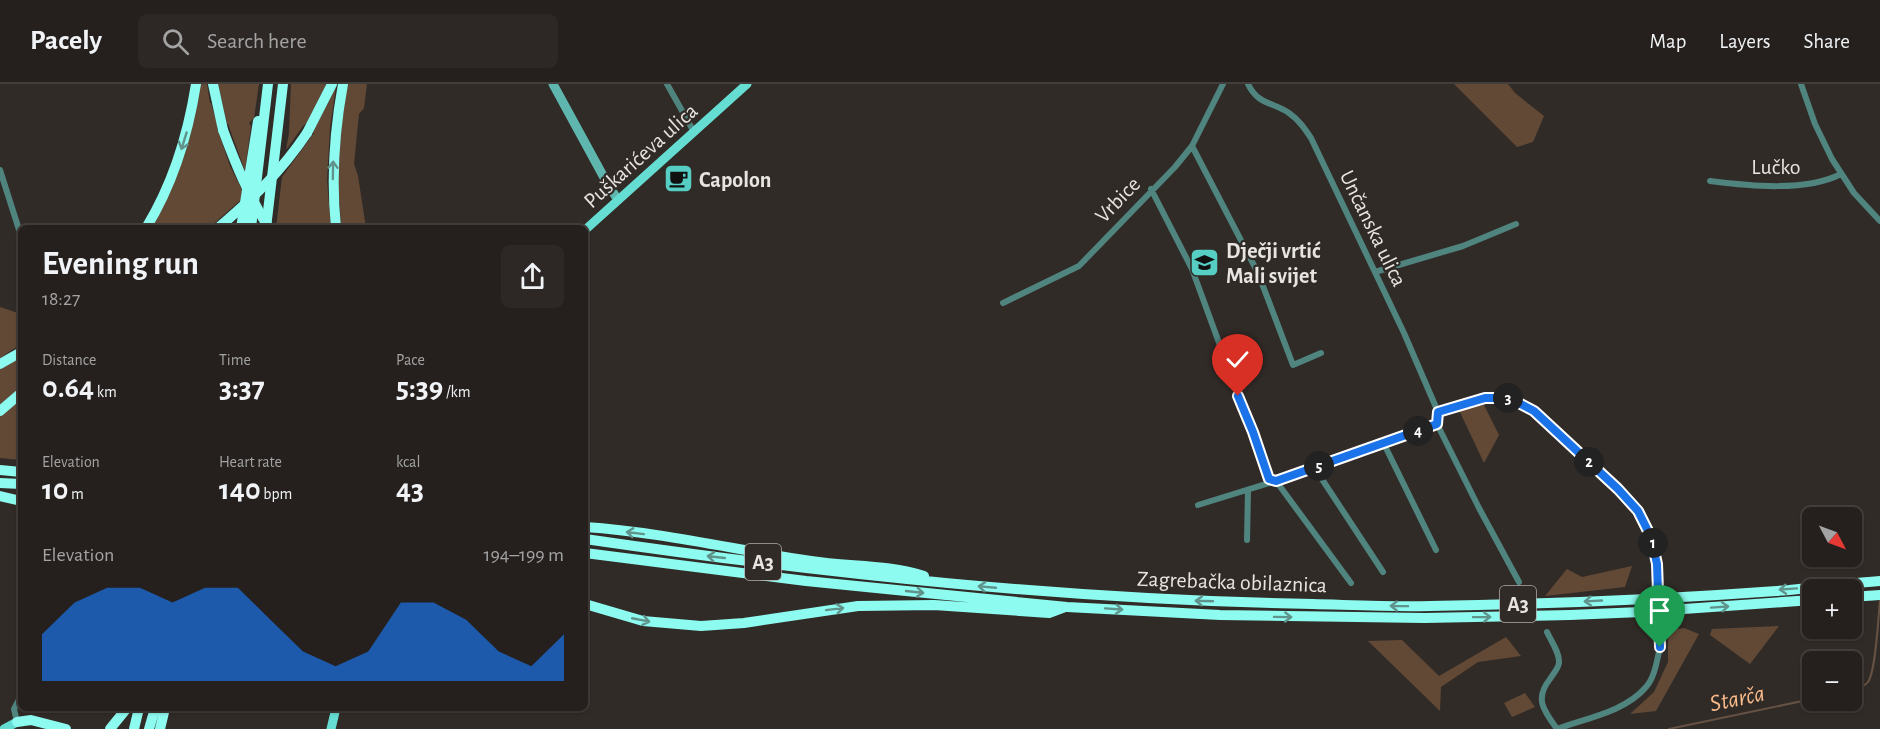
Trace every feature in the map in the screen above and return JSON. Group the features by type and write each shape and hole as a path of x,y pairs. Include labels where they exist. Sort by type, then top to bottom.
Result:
{"highway":[{"path":"148,225 161,201 180,156 196,84"},
{"path":"213,84 223,130 240,176 267,225"},
{"path":"222,225 249,202 280,170 308,133 332,84"},
{"path":"336,225 333,156 336,124 344,84"},
{"path":"269,225 283,87"},
{"path":"241,225 257,125 267,88"},
{"path":"251,225 267,88"},
{"path":"0,364 18,354"},
{"path":"0,411 18,396"},
{"path":"0,464 18,464"},
{"path":"0,470 18,472"},
{"path":"0,483 18,484"},
{"path":"0,496 18,500"},
{"path":"589,527 688,540 812,561 908,571 941,582"},
{"name":"Zagrebačka obilaznica","path":"588,539 809,568 941,582 1167,599 1427,606 1568,602 1790,590 1880,580"},
{"name":"Zagrebačka obilaznica","path":"588,553 806,581 1067,607 1220,615 1424,618 1641,612 1802,601"},
{"path":"588,605 643,621 701,626 744,623 858,606 934,604 1050,613 1067,607"},
{"path":"110,729 125,711"},
{"path":"122,729 126,711"},
{"path":"134,729 138,711"},
{"path":"149,729 161,711"},
{"path":"161,711 161,729"},
{"path":"17,722 31,720 66,729"}],"main road":[{"path":"553,84 618,200"},
{"name":"Puškarićeva ulica","path":"588,227 747,84"},
{"path":"331,729 335,711"},
{"path":"5,729 17,722"}],"street":[{"path":"667,84 694,132"},
{"name":"Vrbice","path":"1003,303 1079,266 1151,189 1175,167 1192,146 1223,84"},
{"name":"Unčanska ulica","path":"1248,84 1260,99 1287,112 1300,122 1311,138 1404,333 1438,412"},
{"name":"Lučko","path":"1801,84 1815,124 1832,159 1854,193 1880,221"},
{"path":"1192,146 1257,273 1293,364 1321,353"},
{"path":"0,170 18,227"},
{"name":"Lučko","path":"1710,182 1803,185 1817,183 1841,174"},
{"path":"1151,189 1192,268 1269,479 1276,481 1351,583"},
{"path":"1375,272 1463,246 1516,224"},
{"path":"1519,582 1437,424 1438,412 1485,398 1509,398 1534,411 1618,489 1638,511 1651,537 1657,564 1660,647 1654,671 1647,686 1633,698 1610,711 1557,729 1544,711 1541,702 1542,692 1559,663 1547,632"},
{"path":"1198,505 1248,491 1437,424"},
{"path":"1384,444 1436,550"},
{"path":"1314,467 1383,572"},
{"path":"1247,540 1248,491"},
{"path":"17,722 14,709 18,702"},
{"path":"0,722 5,729"}],"shaded area":[{"path":"200,84 207,84 217,128 230,166 244,194 243,198 212,225 152,225"},
{"path":"218,84 259,84 254,118 249,123 251,126 245,171 227,124"},
{"path":"291,84 326,84 307,123 286,150 289,133"},
{"path":"347,84 367,84 364,108 359,114 354,164 366,225 341,225 339,148"},
{"path":"1454,84 1508,84 1515,93 1544,116 1533,142 1517,147"},
{"path":"336,87 330,128 327,180 331,225 276,225 282,177 313,132"},
{"path":"0,307 18,313 18,346 0,358"},
{"path":"18,359 18,390 0,405 0,369"},
{"path":"18,400 18,460 0,458 0,415"},
{"path":"1484,405 1499,435 1484,463 1459,410"},
{"path":"1632,566 1625,587 1545,596 1567,569 1582,577"},
{"path":"1779,626 1750,664 1710,635 1712,629"},
{"path":"1684,628 1699,634 1656,711 1630,714 1654,692 1668,662 1668,630"},
{"path":"1506,637 1521,656 1478,662 1441,687 1440,711 1368,641 1402,640 1439,676"},
{"path":"1525,693 1535,707 1512,717 1504,703"}],"waterway":[{"name":"Starča","path":"1862,686 1871,676 1880,601"},
{"name":"Starča","path":"1669,729 1802,701"}],"place":[{"name":"Capolon","path":"678,179"},
{"name":"Dječji vrtić Mali svijet","path":"1205,263"}],"route":[{"path":"1238,396 1269,479 1276,481 1437,424 1438,412 1485,398 1509,398 1534,411 1556,429 1638,511 1651,537 1657,564 1660,647"}]}
